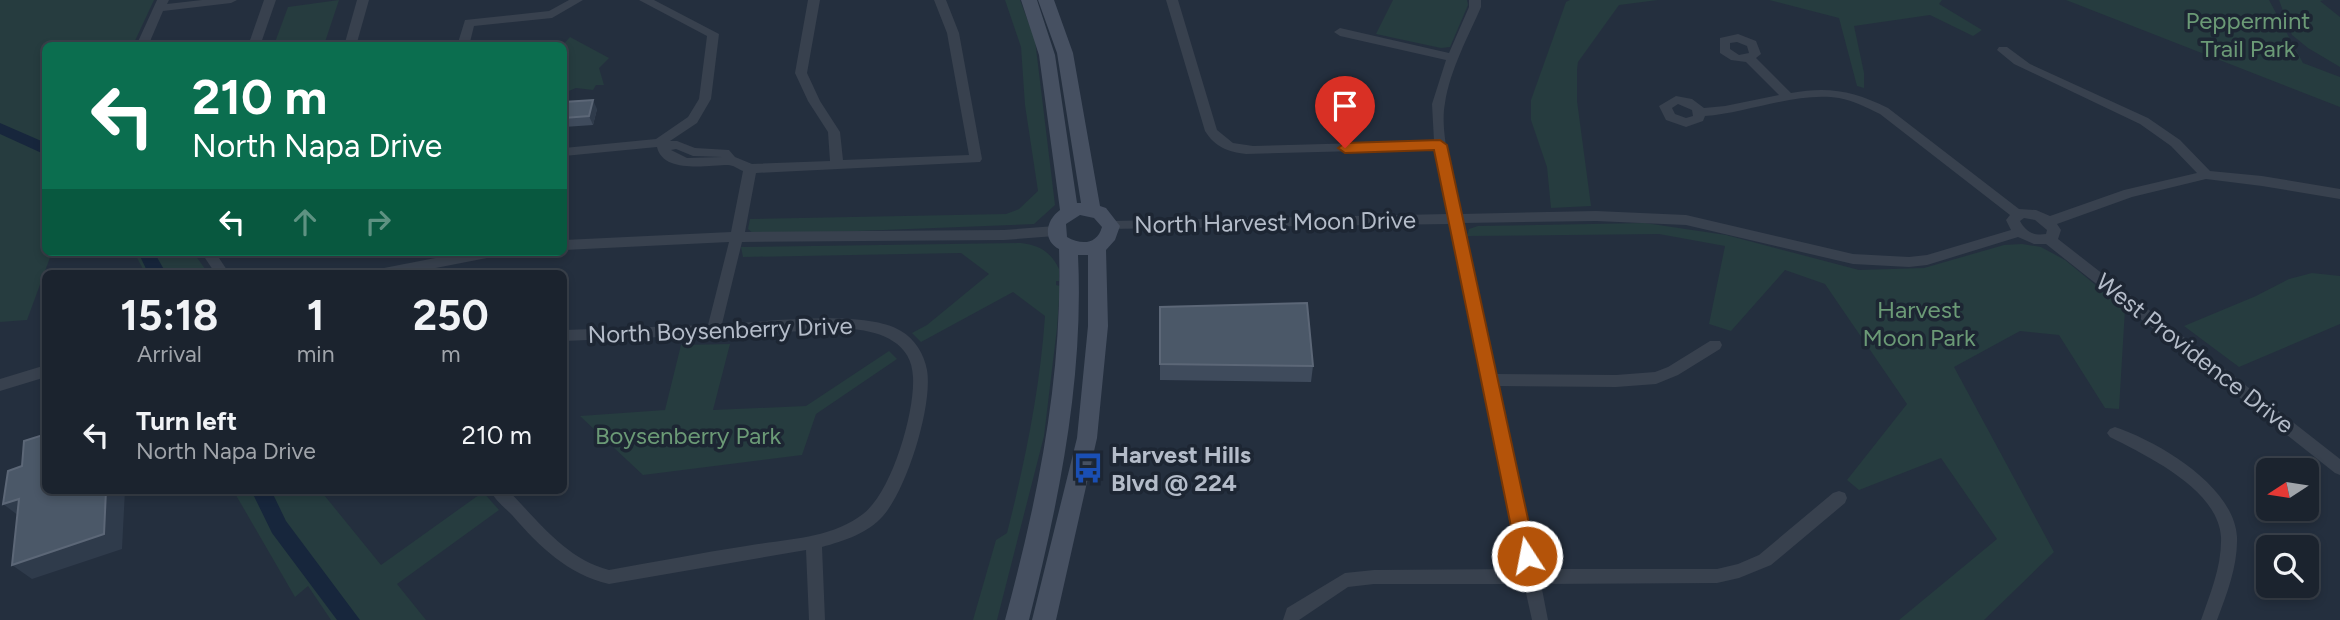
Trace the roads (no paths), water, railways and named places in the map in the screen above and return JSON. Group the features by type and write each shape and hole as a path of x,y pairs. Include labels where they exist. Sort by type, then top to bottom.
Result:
{"street":[{"path":"144,42 164,4 231,0"},
{"path":"255,42 270,0"},
{"path":"351,42 363,0"},
{"path":"464,42 468,23 552,14 577,0"},
{"path":"645,0 713,34 705,99 693,120 662,145"},
{"path":"814,0 802,73 814,101 834,132 838,166"},
{"path":"567,152 677,145 694,152 725,153 731,160 750,169 975,159 953,33 940,0"},
{"path":"1029,0 1047,55 1069,212"},
{"path":"1046,0 1065,53 1091,209"},
{"path":"1172,0 1211,131 1221,143 1244,150 1440,145"},
{"path":"1475,0 1475,7 1453,58 1438,104 1440,145 1540,620"},
{"path":"1340,32 1453,58"},
{"path":"2003,50 2014,60 2034,71 2116,106 2162,130 2183,148 2206,175"},
{"path":"1748,58 1787,96"},
{"path":"1700,112 1723,112 1759,106 1787,96 1818,92 1841,94 1873,104 2017,214 2032,213 2049,222 2054,234 2049,239 2031,238 2019,232 2013,220 2017,214"},
{"path":"714,328 737,237 750,169"},
{"path":"2049,222 2129,193 2206,175 2340,194"},
{"path":"1091,209 1108,218 1111,226 1105,241 1088,250 1068,247 1059,241 1055,231 1056,223 1069,212 1091,209"},
{"name":"North Harvest Moon Drive","path":"1111,226 1596,216 1686,220 1853,259 1909,262 1927,260 2019,232"},
{"path":"567,245 737,237 1004,235 1055,231"},
{"name":"West Providence Drive","path":"2049,239 2336,459"},
{"path":"1017,620 1037,544 1060,415 1069,319 1068,247"},
{"path":"1044,620 1087,438 1098,326 1097,247"},
{"path":"399,270 471,256"},
{"name":"North Boysenberry Drive","path":"567,336 863,324 894,333 913,348 920,374 919,398 899,476 892,491 870,517 857,527 814,541"},
{"path":"1491,380 1616,381 1656,378 1673,371 1715,345"},
{"path":"0,386 42,372"},
{"path":"2115,433 2180,469 2202,487 2227,522 2226,564 2211,619"},
{"path":"502,494 575,566 609,577 814,541 817,620"},
{"path":"1291,620 1293,613 1346,580 1374,577 1717,576 1739,571 1765,560 1839,498"}],"waterway":[{"path":"0,128 42,148"},
{"path":"148,256 155,270"},
{"path":"263,494 279,527 350,620"}],"place":[{"name":"Harvest Hills Blvd @ 224","path":"1088,468"}],"park label":[{"name":"Peppermint Trail Park","path":"2248,34"},
{"name":"Harvest Moon Park","path":"1919,323"},
{"name":"Boysenberry Park","path":"688,435"}]}
